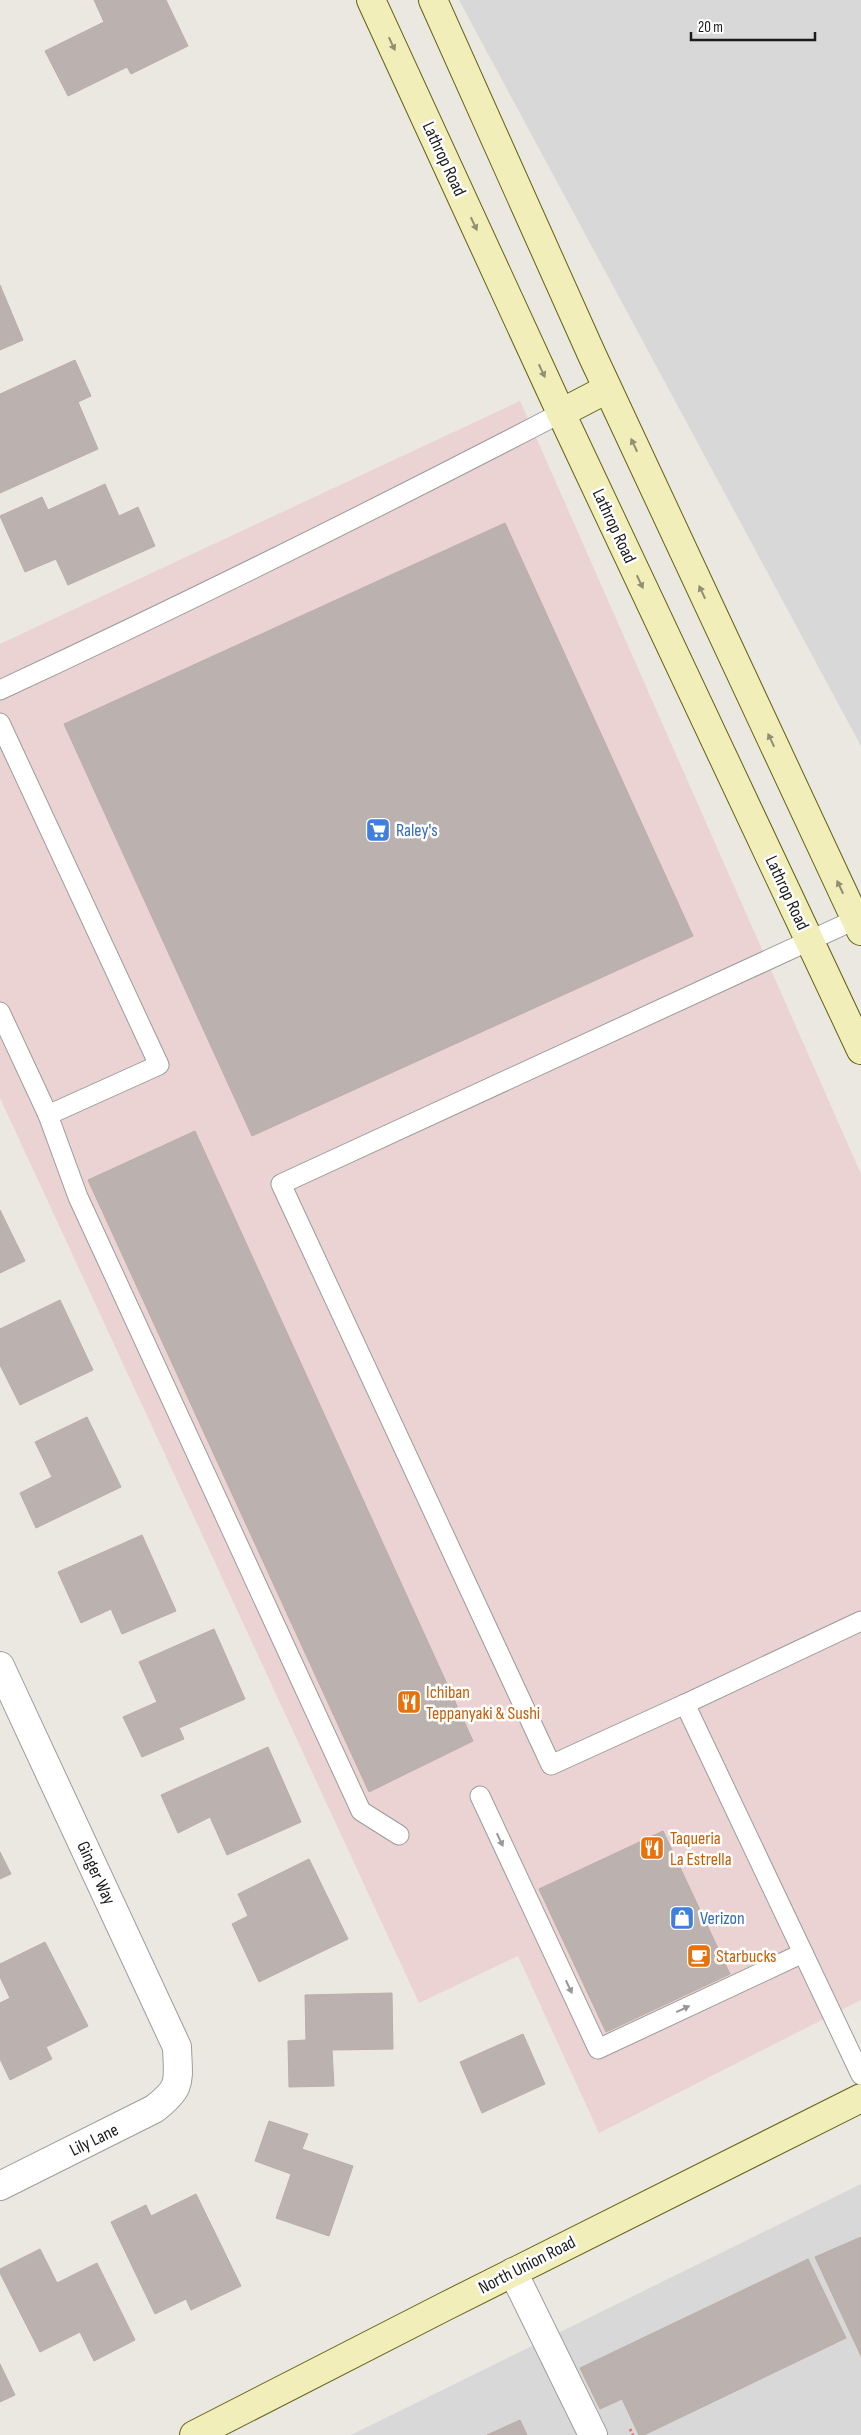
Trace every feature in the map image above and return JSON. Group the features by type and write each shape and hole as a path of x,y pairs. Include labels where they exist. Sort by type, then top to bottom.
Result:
{"main road":[{"name":"Lathrop Road","path":"371,0 561,413 861,1050"},
{"path":"433,0 607,389 859,922"},
{"path":"561,413 607,389"},
{"name":"North Union Road","path":"211,2431 513,2272 861,2098"}],"street":[{"name":"Ginger Way","path":"0,1666 177,2047 178,2083"},
{"name":"Lily Lane","path":"0,2186 154,2109 170,2096 178,2083"},
{"path":"513,2272 593,2435"}],"lane":[{"path":"0,690 137,626 434,480 561,413"},
{"path":"0,723 159,1065 48,1115"},
{"path":"859,922 809,940 281,1184 551,1765 861,1622"},
{"path":"0,1012 48,1115 78,1197 361,1811 399,1834"},
{"path":"685,1704 861,2075"},
{"path":"480,1796 598,2048 803,1953"}],"shaded area":[{"path":"459,0 861,0 861,746"},
{"path":"520,401 861,1174 861,2000 599,2133 518,1956 419,2003 0,1098 0,644"},
{"path":"861,2184 861,2435 351,2435"}],"building":[{"path":"94,0 166,0 188,46 131,74 127,67 68,96 45,51 104,22"},
{"path":"0,285 23,340 0,350"},
{"path":"75,360 91,396 78,402 98,449 0,493 0,394"},
{"path":"105,484 119,516 138,507 155,546 68,585 56,559 25,572 0,516 42,497 48,510"},
{"name":"Raley's","path":"505,523 693,936 252,1136 64,724"},
{"path":"195,1131 473,1741 369,1792 88,1180"},
{"path":"0,1210 25,1261 0,1273"},
{"path":"60,1300 93,1370 20,1405 0,1365 0,1329"},
{"path":"87,1417 121,1487 36,1528 20,1493 52,1477 35,1442"},
{"path":"142,1535 176,1611 122,1634 111,1609 81,1623 58,1572"},
{"path":"214,1629 245,1699 179,1728 184,1739 142,1757 123,1717 157,1702 139,1662"},
{"path":"268,1747 301,1822 227,1855 210,1817 178,1833 161,1795"},
{"path":"663,1831 730,1974 606,2032 539,1889"},
{"path":"0,1852 11,1874 0,1879"},
{"path":"309,1859 348,1939 259,1982 232,1924 248,1916 238,1894"},
{"path":"45,1942 88,2026 46,2047 52,2059 10,2080 0,2059 0,2003 10,1998 0,1977 0,1964"},
{"path":"392,1993 393,2049 332,2050 334,2086 289,2087 288,2041 306,2040 305,1995"},
{"path":"523,2034 545,2084 482,2113 460,2062"},
{"path":"269,2121 308,2134 302,2149 353,2166 329,2236 276,2218 291,2174 255,2161"},
{"path":"196,2194 241,2286 191,2310 186,2299 155,2314 111,2222 146,2205 151,2216"},
{"path":"861,2237 861,2356 815,2257"},
{"path":"40,2249 57,2283 97,2263 135,2340 94,2361 80,2332 40,2352 0,2273 0,2269"},
{"path":"808,2259 846,2338 644,2435 639,2435 622,2399 600,2409 580,2368"},
{"path":"0,2364 15,2395 0,2402"},
{"path":"520,2420 527,2435 487,2435"}],"place":[{"name":"Raley's","path":"378,830"},
{"name":"Ichiban Teppanyaki & Sushi","path":"409,1702"},
{"name":"Taqueria La Estrella","path":"652,1848"},
{"name":"Verizon","path":"682,1918"},
{"name":"Starbucks","path":"699,1956"}]}
